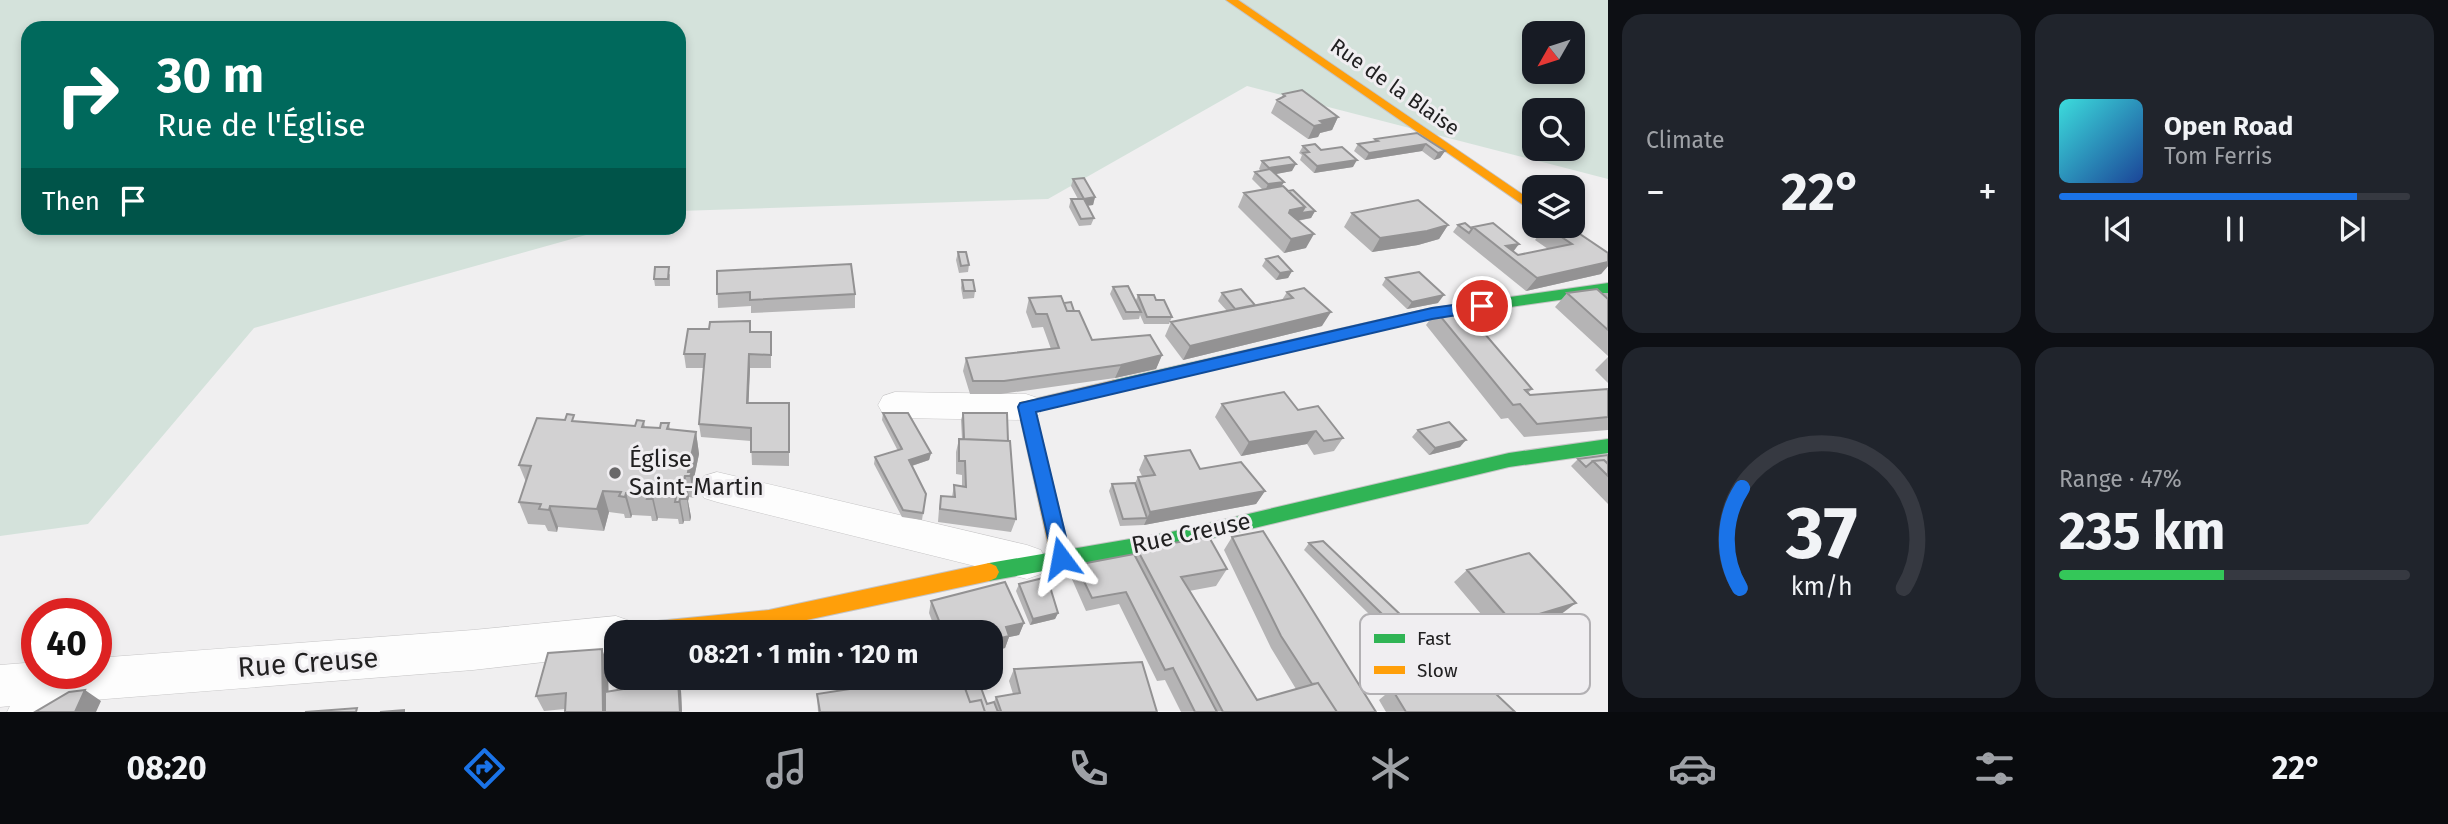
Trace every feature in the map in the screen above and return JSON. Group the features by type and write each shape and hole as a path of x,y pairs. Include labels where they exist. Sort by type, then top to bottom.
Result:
{"street":[{"name":"Rue de la Blaise","path":"1231,0 1522,200"},
{"path":"895,405 1026,407 1432,313 1608,288"},
{"path":"717,486 1046,561 1026,407"},
{"name":"Rue Creuse","path":"760,620 1046,561 1171,540 1508,460 1608,446"},
{"name":"Rue Creuse","path":"0,685 35,697 604,636"}],"shaded area":[{"path":"0,0 1608,0 1608,179 1538,161 1585,161 1585,98 1522,98 1522,157 1247,86 1048,199 686,211 686,21 21,21 21,235 586,235 254,328 88,524 0,536"}],"building":[{"path":"1302,90 1338,117 1320,121 1324,124 1314,126 1277,100 1285,96 1283,94"},
{"path":"1417,133 1445,151 1438,153 1426,144 1369,153 1358,144 1378,141 1375,139"},
{"path":"1315,144 1321,150 1342,147 1357,160 1317,166 1303,153 1309,152 1303,146"},
{"path":"1289,157 1296,164 1269,168 1262,161"},
{"path":"1270,169 1284,182 1268,184 1255,172"},
{"path":"1084,178 1095,197 1084,199 1073,179"},
{"path":"1283,186 1305,207 1290,210 1289,213 1314,234 1291,239 1244,193"},
{"path":"1293,190 1315,211 1301,213 1305,207 1288,191"},
{"path":"1071,199 1084,199 1094,218 1081,219"},
{"path":"1418,200 1448,225 1380,238 1352,213"},
{"path":"1465,223 1472,229 1469,233 1458,225"},
{"path":"1493,223 1519,244 1506,246 1518,255 1572,244 1563,238 1585,237 1608,253 1608,262 1537,278 1473,227"},
{"path":"958,252 966,252 969,265 961,266"},
{"path":"1278,256 1292,271 1280,273 1266,259"},
{"path":"851,264 855,294 750,300 750,292 717,294 717,271"},
{"path":"655,267 669,267 668,279 654,279"},
{"path":"1419,272 1444,295 1412,302 1386,278"},
{"path":"962,280 973,280 975,291 964,291"},
{"path":"1128,286 1141,312 1126,312 1113,287"},
{"path":"1304,288 1331,312 1190,346 1171,322 1293,298 1287,292"},
{"path":"1241,289 1255,305 1235,309 1222,293"},
{"path":"1597,289 1608,299 1608,330 1567,293"},
{"path":"1138,295 1154,295 1156,300 1164,300 1172,317 1147,317"},
{"path":"1061,296 1067,311 1079,311 1092,340 1150,335 1162,355 1121,365 1004,381 973,381 966,358 1059,348 1047,314 1036,314 1029,298"},
{"path":"1071,302 1074,311 1067,311 1064,303"},
{"path":"1461,306 1532,389 1525,390 1530,395 1608,389 1608,417 1537,424 1520,404 1513,405 1436,311"},
{"path":"750,321 750,332 771,332 771,355 749,354 747,403 789,403 789,452 751,452 751,428 699,424 705,354 684,354 688,329 709,329 710,322"},
{"path":"1284,392 1298,410 1318,406 1343,438 1324,441 1316,431 1249,442 1222,404"},
{"path":"883,413 908,413 931,453 909,460 926,494 923,513 903,510 875,457 902,449"},
{"path":"963,413 1007,413 1008,441 964,439"},
{"name":"Église Saint-Martin","path":"567,414 574,415 572,421 635,426 637,420 644,421 642,427 660,428 661,423 669,423 667,429 696,432 688,472 692,472 690,476 685,476 681,495 687,495 687,499 675,502 676,497 653,496 652,499 647,499 649,495 626,493 625,497 619,496 621,492 603,491 597,509 550,506 549,510 539,509 541,504 519,502 531,466 519,465 537,418 565,420"},
{"path":"1449,422 1466,440 1435,448 1418,430"},
{"path":"959,439 1010,441 1016,519 940,509 941,496 955,497 954,485 966,487 965,461 959,461"},
{"path":"1190,450 1200,469 1241,462 1265,491 1150,512 1138,477 1155,475 1145,456"},
{"path":"1608,455 1608,464 1604,460 1593,461 1586,467 1578,459"},
{"path":"1604,460 1608,464 1608,476 1593,461"},
{"path":"1135,483 1147,518 1123,519 1112,484"},
{"path":"1263,531 1360,686 1360,694 1365,694 1376,712 1337,712 1318,683 1312,684 1281,636 1232,537"},
{"path":"1209,537 1227,569 1181,577 1257,700 1318,683 1337,712 1223,712 1137,549"},
{"path":"1323,541 1400,614 1382,614 1309,543"},
{"path":"1529,553 1576,603 1539,614 1505,614 1467,570"},
{"path":"1134,554 1217,712 1195,712 1173,668 1165,670 1126,592 1092,598 1076,565"},
{"path":"1047,577 1058,613 1033,619 1019,584"},
{"path":"1005,582 1024,623 1006,627 1009,636 1003,638 1003,620 939,620 931,601"},
{"path":"602,649 603,712 565,712 566,693 536,696 548,653"},
{"path":"1142,662 1157,712 997,712 1001,711 996,697 1020,693 1014,669"},
{"path":"85,690 75,712 35,712 69,692"},
{"path":"679,690 680,712 605,712 605,692"},
{"path":"843,690 966,690 970,702 981,700 985,712 820,712 817,694"},
{"path":"966,690 982,690 987,704 994,702 998,712 985,712 981,700 970,702"},
{"path":"1395,694 1496,694 1515,712 1406,712"},
{"path":"357,708 356,712 305,712"}],"traffic: fast":[{"path":"1115,386 1432,313 1608,288"},
{"path":"989,572 1171,540 1509,460 1608,446"}],"traffic: slow":[{"path":"1231,0 1522,200"},
{"path":"1061,558 1026,407 1115,386"},
{"path":"760,620 989,572"}],"place":[{"name":"Église Saint-Martin","path":"615,473"}],"route":[{"path":"1061,558 1026,407 1432,313 1482,306"}]}
